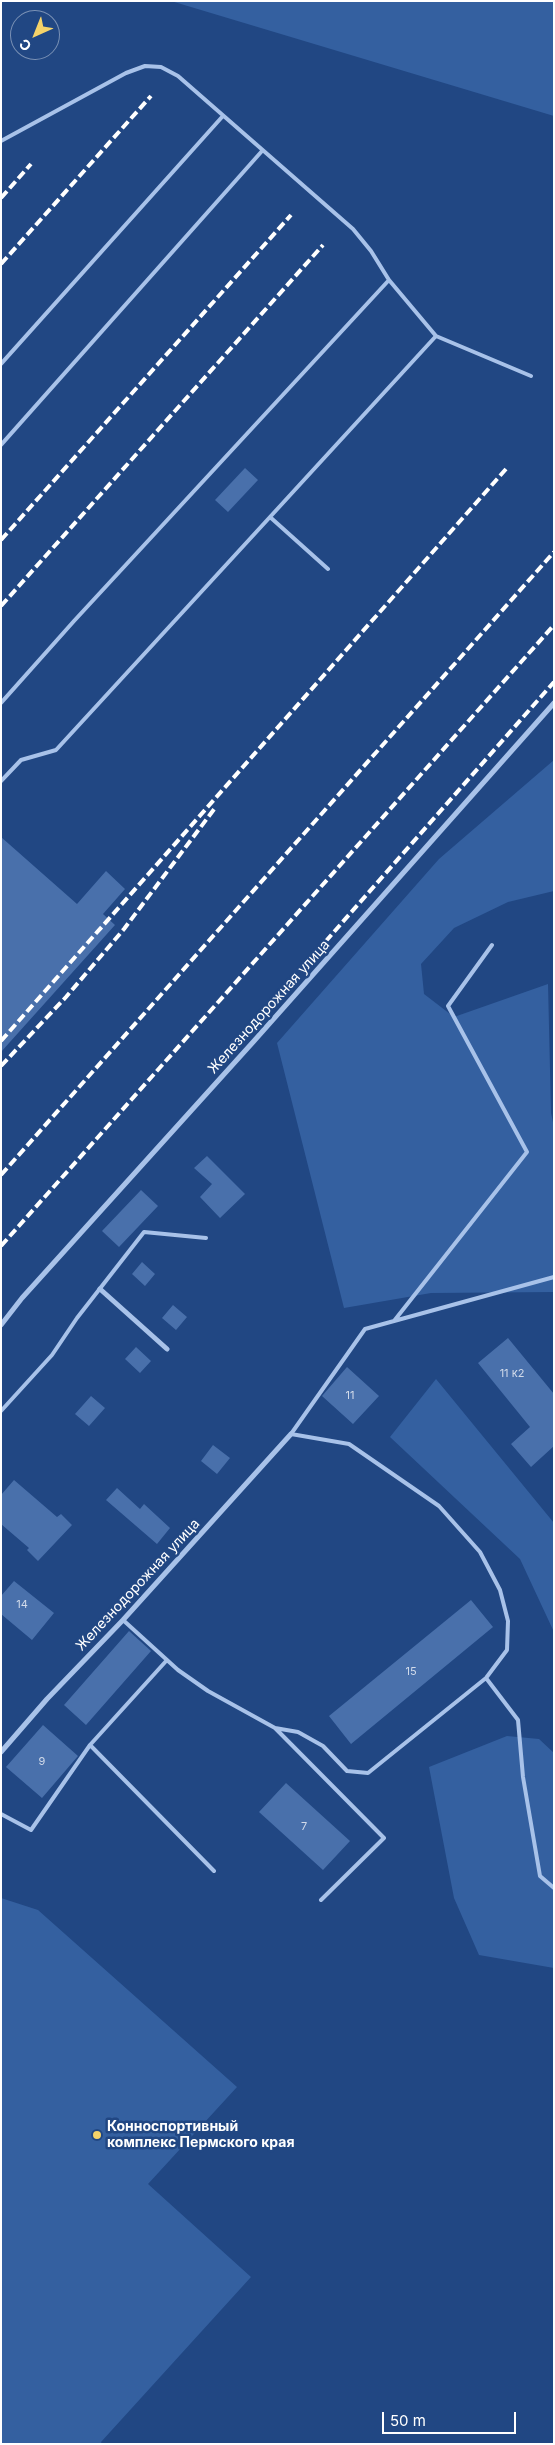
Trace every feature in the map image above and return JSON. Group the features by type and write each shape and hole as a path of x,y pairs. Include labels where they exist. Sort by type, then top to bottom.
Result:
{"street":[{"name":"Железнодорожная улица","path":"1,1325 22,1298 261,1034 554,703"},
{"path":"100,1290 167,1349"},
{"name":"Железнодорожная улица","path":"1,1752 47,1699 123,1620 291,1434"}],"lane":[{"path":"1,141 126,73 145,66 162,67 178,76 222,117 353,229 370,251 388,280 436,336 531,376"},
{"path":"1,364 222,117"},
{"path":"1,445 262,151"},
{"path":"1,703 87,606 388,280"},
{"path":"1,782 21,760 56,750 436,336"},
{"path":"270,518 328,569"},
{"path":"394,1321 526,1152 448,1006 492,945"},
{"path":"1,1411 52,1355 144,1232 206,1238"},
{"path":"276,1728 298,1732 322,1746 347,1772 368,1773 486,1678 507,1650 508,1621 500,1590 480,1552 439,1506 349,1444 291,1434 365,1329 554,1277"},
{"path":"123,1620 167,1660 208,1691 276,1728 384,1838 321,1900"},
{"path":"1,1814 31,1830 90,1745 167,1660"},
{"path":"486,1678 518,1720 523,1777 540,1876 554,1888"},
{"path":"90,1745 214,1872"}],"shaded area":[{"path":"171,1 554,1 554,116"},
{"path":"554,760 554,891 508,902 454,928 421,964 424,994 454,1017 548,984 551,1113 554,1127 554,1292 431,1293 344,1308 277,1043 439,859"},
{"path":"436,1379 554,1523 554,1632 520,1559 390,1437"},
{"path":"507,1736 539,1739 554,1753 554,1968 479,1955 454,1898 429,1767"},
{"name":"Конноспортивный комплекс Пермского края","path":"1,1898 38,1910 237,2087 148,2184 251,2277 101,2442 102,2444 1,2444"}],"building":[{"path":"245,468 258,480 228,512 215,500"},
{"path":"1,837 77,904 106,871 125,889 103,914 115,925 1,1052"},
{"path":"207,1156 245,1194 220,1218 200,1197 212,1184 194,1168"},
{"path":"141,1190 158,1206 119,1247 102,1231"},
{"path":"142,1262 155,1274 145,1286 132,1274"},
{"path":"173,1305 187,1317 176,1330 162,1318"},
{"path":"508,1338 554,1394 554,1446 531,1467 511,1444 530,1427 478,1363"},
{"path":"136,1347 151,1361 140,1373 125,1359"},
{"path":"347,1367 379,1396 353,1424 322,1396"},
{"path":"91,1396 105,1408 89,1426 75,1414"},
{"path":"213,1445 230,1458 217,1474 201,1461"},
{"path":"14,1480 57,1517 61,1514 72,1525 38,1561 27,1550 29,1548 1,1524 1,1495"},
{"path":"117,1488 140,1509 144,1504 170,1528 157,1544 106,1500"},
{"path":"14,1581 54,1613 32,1640 1,1614 1,1596"},
{"path":"471,1600 493,1627 351,1744 329,1716"},
{"path":"129,1631 151,1651 86,1725 64,1705"},
{"path":"43,1725 78,1756 42,1798 6,1767"},
{"path":"286,1783 350,1841 323,1870 259,1812"}],"railway":[{"path":"1,264 151,96"},
{"path":"1,198 31,164"},
{"path":"1,540 291,215"},
{"path":"1,606 323,245"},
{"path":"1,1041 506,469"},
{"path":"1,1175 554,552"},
{"path":"1,1246 554,625"},
{"path":"274,1000 554,682"},
{"path":"1,1066 66,997 124,929 215,808"}],"place":[{"name":"Конноспортивный комплекс Пермского края","path":"97,2135"}]}
